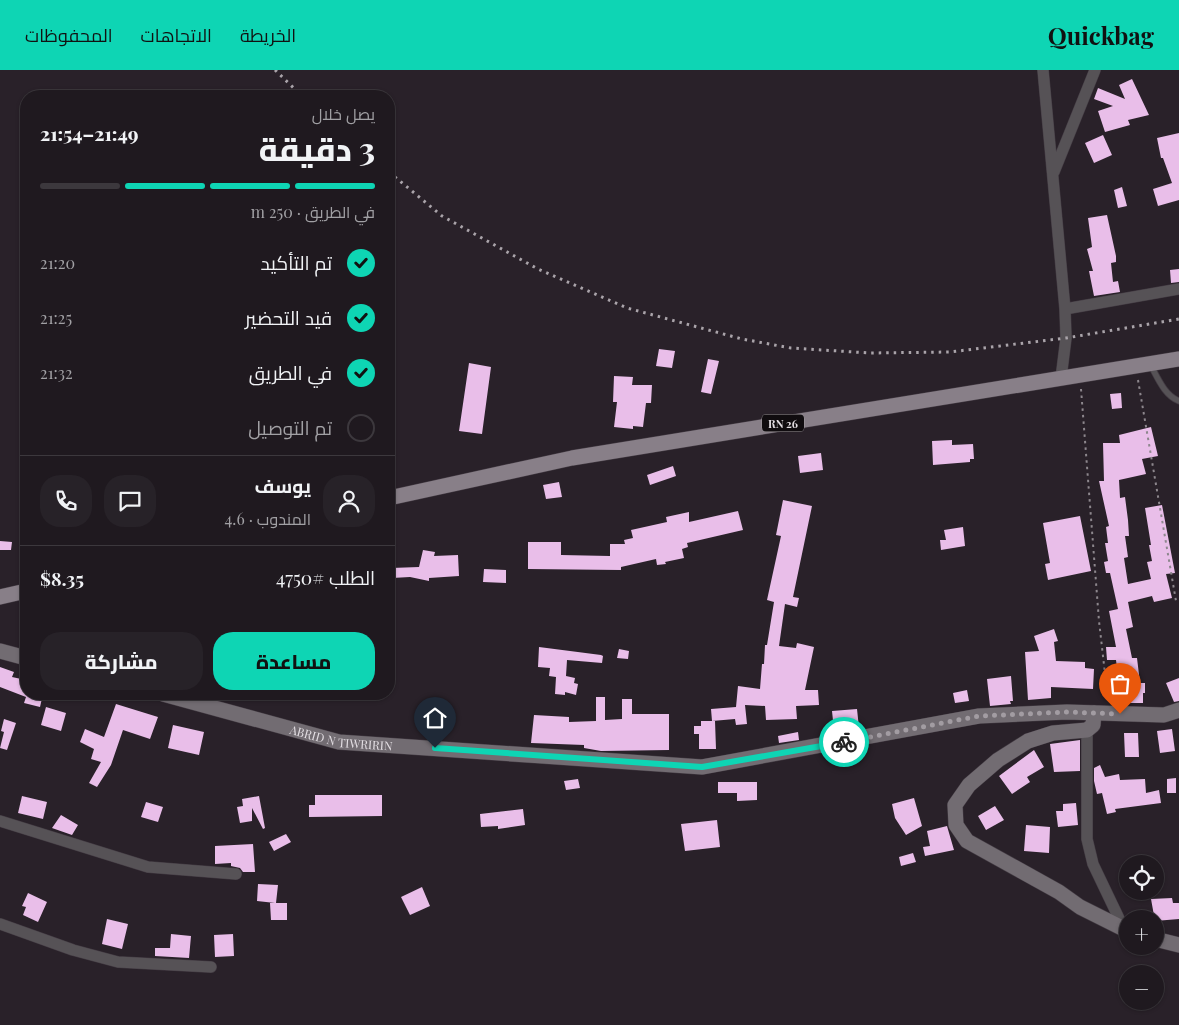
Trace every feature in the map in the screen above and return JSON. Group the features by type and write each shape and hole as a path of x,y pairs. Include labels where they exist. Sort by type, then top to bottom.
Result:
{"main road":[{"name":"RN 26","path":"395,497 572,458 1179,359"},
{"path":"0,597 20,592"}],"street":[{"path":"1043,70 1065,309 1066,338 1061,378"},
{"path":"1053,173 1095,70"},
{"path":"1065,309 1179,288"},
{"path":"0,651 20,656"},
{"name":"ABRID N TIWRIRIN","path":"185,700 339,742 702,767 979,716 1094,713 1164,715 1179,710"},
{"path":"1094,713 1093,725 1087,730 1053,733 1028,740 998,760 968,785 955,805 956,825 967,841 1059,892 1080,907 1119,927"},
{"path":"1087,730 1086,839 1093,864 1119,917"},
{"path":"0,820 148,867 236,874"},
{"path":"0,924 73,950 118,962 211,967"},
{"path":"1164,941 1179,945"}],"lane":[{"path":"1143,364 1171,398 1179,401"}],"path":[{"path":"1143,364 1176,601"},
{"path":"1080,374 1098,611 1110,714"}],"building":[{"path":"1132,79 1149,115 1128,120 1130,125 1105,132 1098,111 1113,106 1094,99 1098,88 1125,99 1119,85"},
{"path":"1179,133 1179,200 1158,206 1153,189 1172,183 1163,158 1161,158 1157,138"},
{"path":"1103,135 1112,155 1094,163 1085,143"},
{"path":"1122,187 1127,206 1118,208 1114,190"},
{"path":"1107,215 1116,256 1116,262 1111,263 1113,282 1118,281 1120,292 1094,296 1089,271 1093,271 1087,249 1092,247 1088,218"},
{"path":"1179,269 1179,282 1171,283 1170,270"},
{"path":"659,349 675,351 672,368 656,366"},
{"path":"708,359 719,361 711,394 701,392"},
{"path":"469,363 491,367 482,434 459,431"},
{"path":"614,376 633,377 632,385 652,385 651,403 646,403 643,427 633,426 633,429 614,427 617,402 613,402"},
{"path":"1121,393 1122,408 1112,409 1110,394"},
{"path":"1151,427 1158,456 1142,459 1146,474 1119,480 1120,498 1125,497 1128,520 1129,536 1125,536 1128,557 1124,558 1128,584 1151,579 1147,562 1152,561 1149,545 1151,545 1145,508 1162,505 1175,573 1166,574 1172,598 1154,602 1152,596 1128,602 1133,627 1126,629 1132,658 1137,658 1140,683 1145,683 1145,693 1143,693 1143,703 1119,703 1116,660 1107,660 1106,647 1116,647 1109,611 1118,609 1110,573 1106,573 1104,562 1108,561 1105,543 1108,543 1106,527 1109,526 1099,481 1104,481 1103,443 1120,443 1119,435"},
{"path":"952,440 952,445 973,444 974,459 970,459 970,462 933,465 932,441"},
{"path":"821,453 823,470 800,473 798,456"},
{"path":"673,466 676,476 650,485 647,475"},
{"path":"559,482 562,497 546,499 543,485"},
{"path":"783,500 812,506 793,597 799,598 797,607 785,604 779,646 796,648 797,643 814,647 805,690 818,690 819,705 796,706 797,719 766,720 765,706 745,705 747,724 736,725 735,719 712,721 711,709 736,707 738,686 760,689 765,645 767,645 774,602 767,600 781,536 776,535"},
{"path":"738,511 743,530 687,543 688,547 682,549 684,558 665,562 666,564 657,565 656,559 621,567 621,570 528,569 528,542 561,542 561,555 610,556 610,544 625,544 624,540 633,538 631,530 667,522 666,517 689,512 689,522"},
{"path":"1080,516 1091,571 1048,580 1045,564 1050,563 1043,523"},
{"path":"963,527 965,546 941,550 940,540 946,540 944,530"},
{"path":"0,541 12,542 11,550 0,550"},
{"path":"423,550 435,552 434,556 458,555 459,576 429,578 429,581 410,577 395,578 395,568 419,567"},
{"path":"484,569 506,570 506,583 483,582"},
{"path":"1054,629 1058,641 1054,642 1056,661 1085,662 1085,668 1094,669 1093,689 1051,687 1051,698 1028,700 1025,652 1039,651 1034,636"},
{"path":"539,647 601,655 603,656 602,663 567,660 566,676 575,678 574,683 578,684 576,695 565,692 565,695 555,694 556,677 549,676 550,668 538,667"},
{"path":"619,649 629,651 628,659 617,658"},
{"path":"0,667 14,672 12,677 20,679 20,695 0,687"},
{"path":"1011,676 1013,701 1010,701 1011,704 990,706 987,679"},
{"path":"1179,678 1179,701 1174,702 1166,683"},
{"path":"967,690 969,701 955,703 953,693"},
{"path":"596,697 605,697 605,720 622,719 622,699 632,699 632,714 669,714 669,750 601,751 584,748 584,745 531,743 534,715 569,717 569,722 596,721"},
{"path":"25,700 42,700 40,707 24,703"},
{"path":"116,704 158,717 150,739 123,730 111,765 97,787 89,783 101,762 91,759 94,749 80,742 85,729 104,737"},
{"path":"46,707 66,713 61,731 41,725"},
{"path":"857,709 859,728 834,730 832,711"},
{"path":"4,719 16,723 7,750 0,748 4,732 1,731"},
{"path":"701,721 715,721 716,749 699,749 699,734 694,734 694,726 701,726"},
{"path":"173,725 204,732 199,755 168,748"},
{"path":"1172,729 1175,751 1160,753 1157,731"},
{"path":"798,732 799,740 779,743 778,736"},
{"path":"1124,733 1138,733 1139,757 1125,757"},
{"path":"1080,740 1080,771 1054,772 1050,744"},
{"path":"1034,750 1044,767 1027,777 1030,782 1012,794 999,776"},
{"path":"1100,765 1105,777 1119,774 1120,780 1145,779 1146,793 1159,790 1161,803 1115,809 1116,812 1107,814 1102,793 1097,794 1094,781 1094,768"},
{"path":"1176,778 1176,793 1167,793 1167,779"},
{"path":"578,779 580,788 566,790 564,781"},
{"path":"718,782 757,782 757,800 737,801 737,793 718,793"},
{"path":"315,795 382,795 382,816 309,817 309,805 315,805"},
{"path":"22,796 47,802 43,819 18,813"},
{"path":"259,796 265,828 263,829 252,808 252,821 240,823 237,807 243,806 242,799"},
{"path":"914,798 922,826 906,835 895,818 892,804"},
{"path":"146,802 163,807 158,822 141,817"},
{"path":"1076,803 1078,825 1058,827 1056,811 1063,811 1063,804"},
{"path":"995,806 1004,820 986,830 978,816"},
{"path":"523,809 525,825 498,829 498,826 481,827 480,814"},
{"path":"61,815 78,825 72,835 52,828"},
{"path":"717,820 720,847 685,851 681,824"},
{"path":"1026,825 1050,827 1049,853 1024,851"},
{"path":"947,826 954,850 925,856 923,847 930,846 927,831"},
{"path":"286,834 291,842 274,851 269,842"},
{"path":"253,844 255,872 243,872 240,868 231,866 231,863 215,864 215,846"},
{"path":"913,853 916,862 901,866 899,857"},
{"path":"258,884 278,885 276,903 287,903 287,920 271,920 270,903 275,903 257,901"},
{"path":"422,887 430,906 410,915 401,897"},
{"path":"28,893 47,902 38,922 23,915 26,907 22,906"},
{"path":"1164,898 1172,898 1173,903 1179,903 1179,919 1164,920 1164,910 1153,910 1151,900 1164,900"},
{"path":"107,919 128,924 122,949 102,944"},
{"path":"171,934 191,936 189,958 155,956 155,948 170,948"},
{"path":"233,934 234,956 215,957 214,935"}],"railway":[{"path":"275,70 296,90"},
{"path":"395,177 442,216 538,269 627,308 742,339 791,348 870,353 950,352 1066,338 1179,319"}],"way so far":[{"path":"844,742 979,716 1067,712 1120,714"}],"route":[{"path":"435,748 702,767 844,742"}]}
